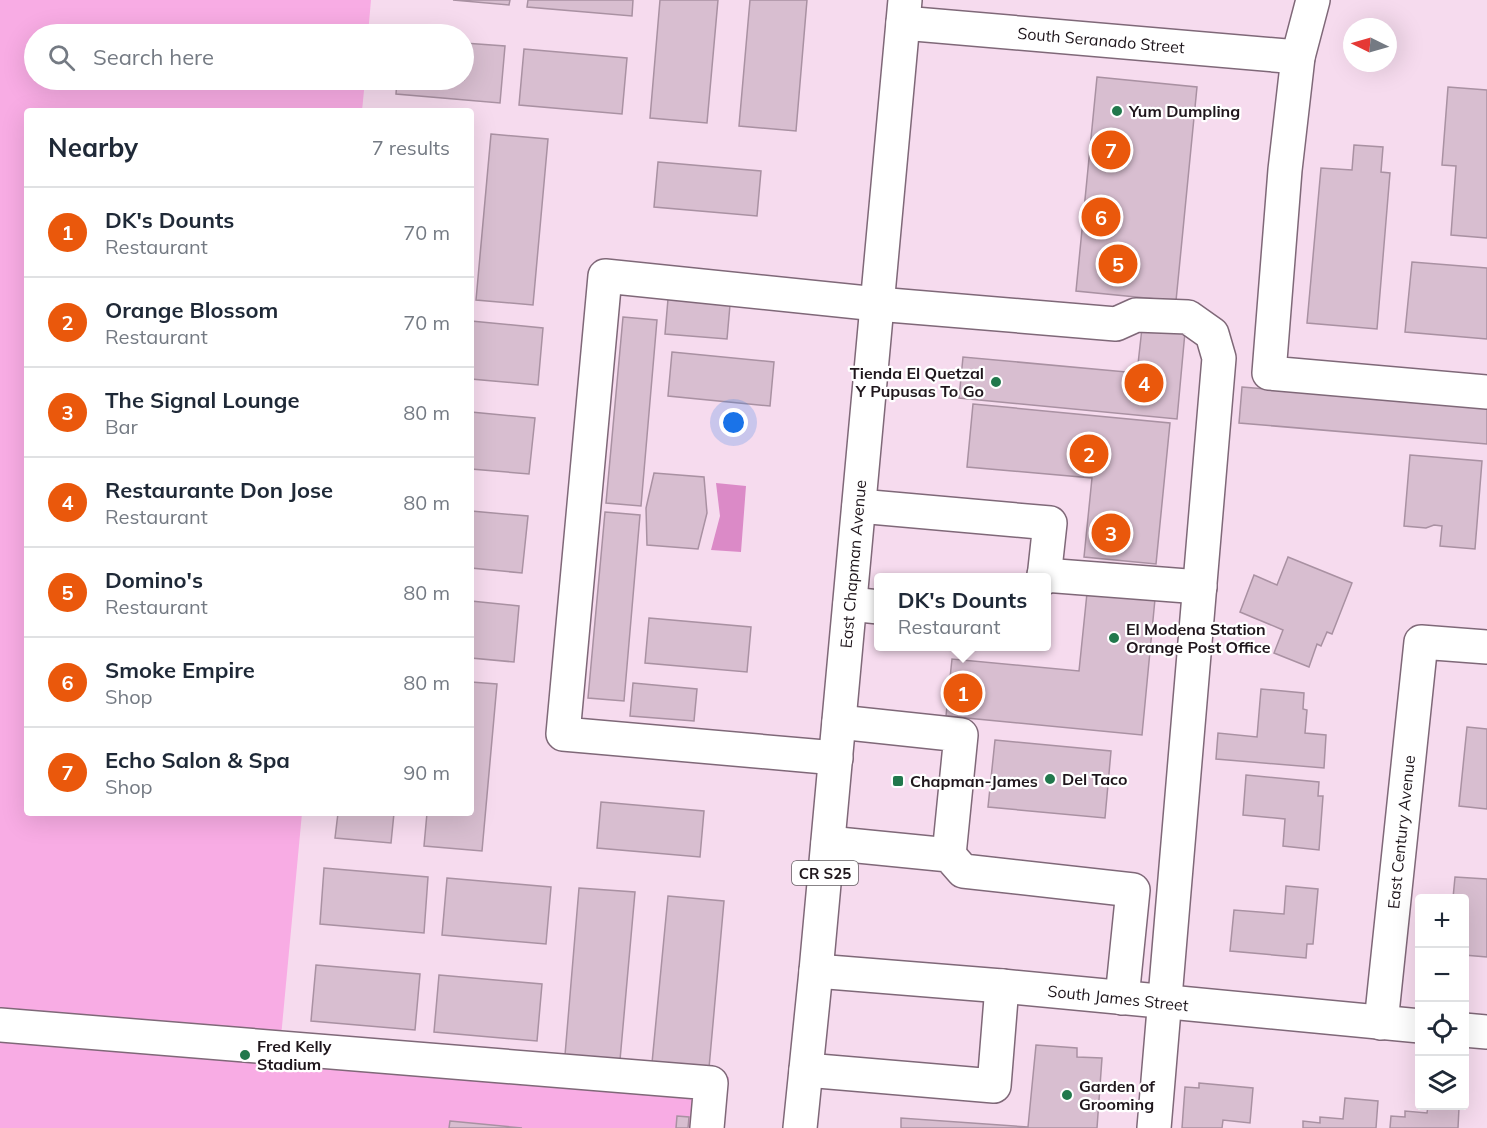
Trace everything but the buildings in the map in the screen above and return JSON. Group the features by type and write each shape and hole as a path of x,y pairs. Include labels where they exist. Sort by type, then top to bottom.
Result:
{"street":[{"path":"1312,0 1298,57 1285,170 1269,373 1487,392"},
{"name":"South Seranado Street","path":"904,11 1298,57"},
{"name":"East Chapman Avenue","path":"800,1128 839,722 864,606 859,506 904,11"},
{"path":"836,759 563,734 605,276 877,304 1116,324 1136,315 1188,317 1212,334 1219,358 1154,1128"},
{"path":"859,506 1050,523 1044,573"},
{"path":"1051,576 1200,587"},
{"name":"East Century Avenue","path":"1381,1023 1421,642 1487,647"},
{"path":"839,722 961,735 949,855"},
{"path":"828,843 949,855 963,871 1133,890 1122,998"},
{"name":"South James Street","path":"816,971 1002,986 1415,1026"},
{"path":"806,1070 994,1086 1002,986"},
{"path":"0,1025 711,1083 707,1128"},
{"path":"1469,1030 1487,1032"}],"shaded area":[{"path":"0,0 371,0 369,24 24,24 24,90 364,90 362,108 24,108 24,816 302,816 281,1037 729,1077 724,1128 0,1128"},
{"path":"716,483 746,486 741,552 711,550 720,516"}],"place":[{"name":"Yum Dumpling","path":"1117,111"},
{"name":"Echo Salon & Spa","path":"1111,150"},
{"name":"Smoke Empire","path":"1101,217"},
{"name":"Domino's","path":"1118,264"},
{"name":"Tienda El Quetzal Y Pupusas To Go","path":"996,382"},
{"name":"Restaurante Don Jose","path":"1144,383"},
{"name":"Orange Blossom","path":"1089,454"},
{"name":"The Signal Lounge","path":"1111,533"},
{"name":"El Modena Station Orange Post Office","path":"1114,638"},
{"name":"DK's Dounts","path":"963,693"},
{"name":"Del Taco","path":"1050,779"},
{"name":"Chapman-James","path":"898,781"},
{"name":"Fred Kelly Stadium","path":"245,1055"},
{"name":"Garden of Grooming","path":"1067,1095"}]}
